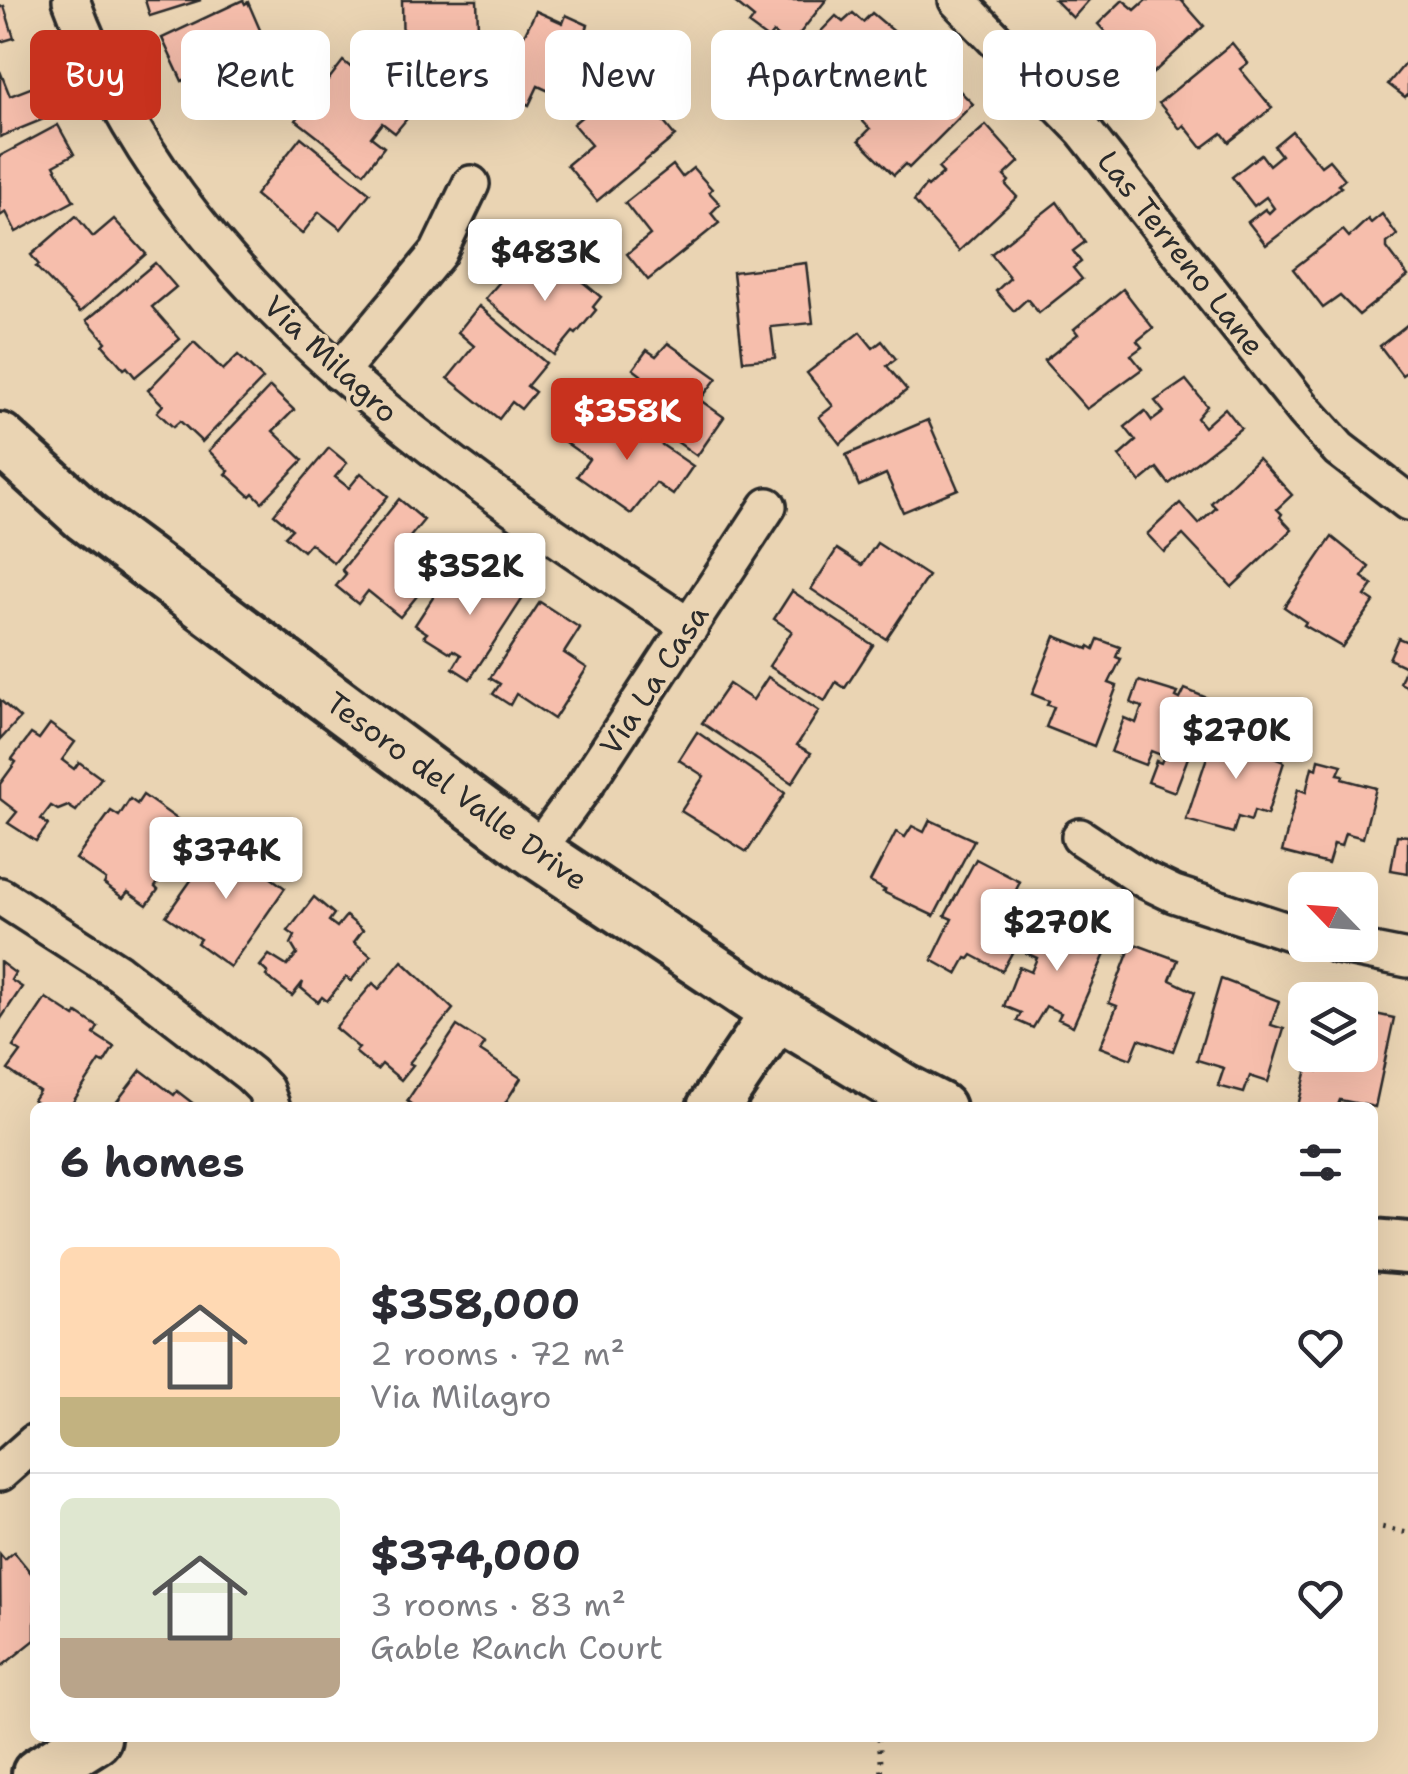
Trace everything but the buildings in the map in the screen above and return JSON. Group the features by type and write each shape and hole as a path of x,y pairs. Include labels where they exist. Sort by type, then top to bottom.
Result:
{"street":[{"name":"Via Milagro","path":"71,0 90,52 137,137 190,213 248,281 339,372 424,443 517,513 690,627"},
{"name":"Las Terreno Lane","path":"957,0 1034,75 1083,130 1305,411 1339,448 1408,502"},
{"path":"339,372 438,253 471,184"},
{"name":"Tesoro del Valle Drive","path":"0,439 86,518 536,852 777,1013 927,1102"},
{"name":"Via La Casa","path":"536,852 583,788 768,506"},
{"path":"1080,837 1145,880 1174,894 1288,931"},
{"path":"0,896 118,972 250,1074 269,1102"},
{"path":"1378,953 1408,959"},
{"path":"717,1102 777,1013"},
{"path":"1378,1245 1408,1248"},
{"path":"0,1473 30,1446"},
{"path":"38,1774 89,1742"}],"path":[{"path":"1378,1526 1408,1533"},
{"path":"879,1742 882,1774"}]}
